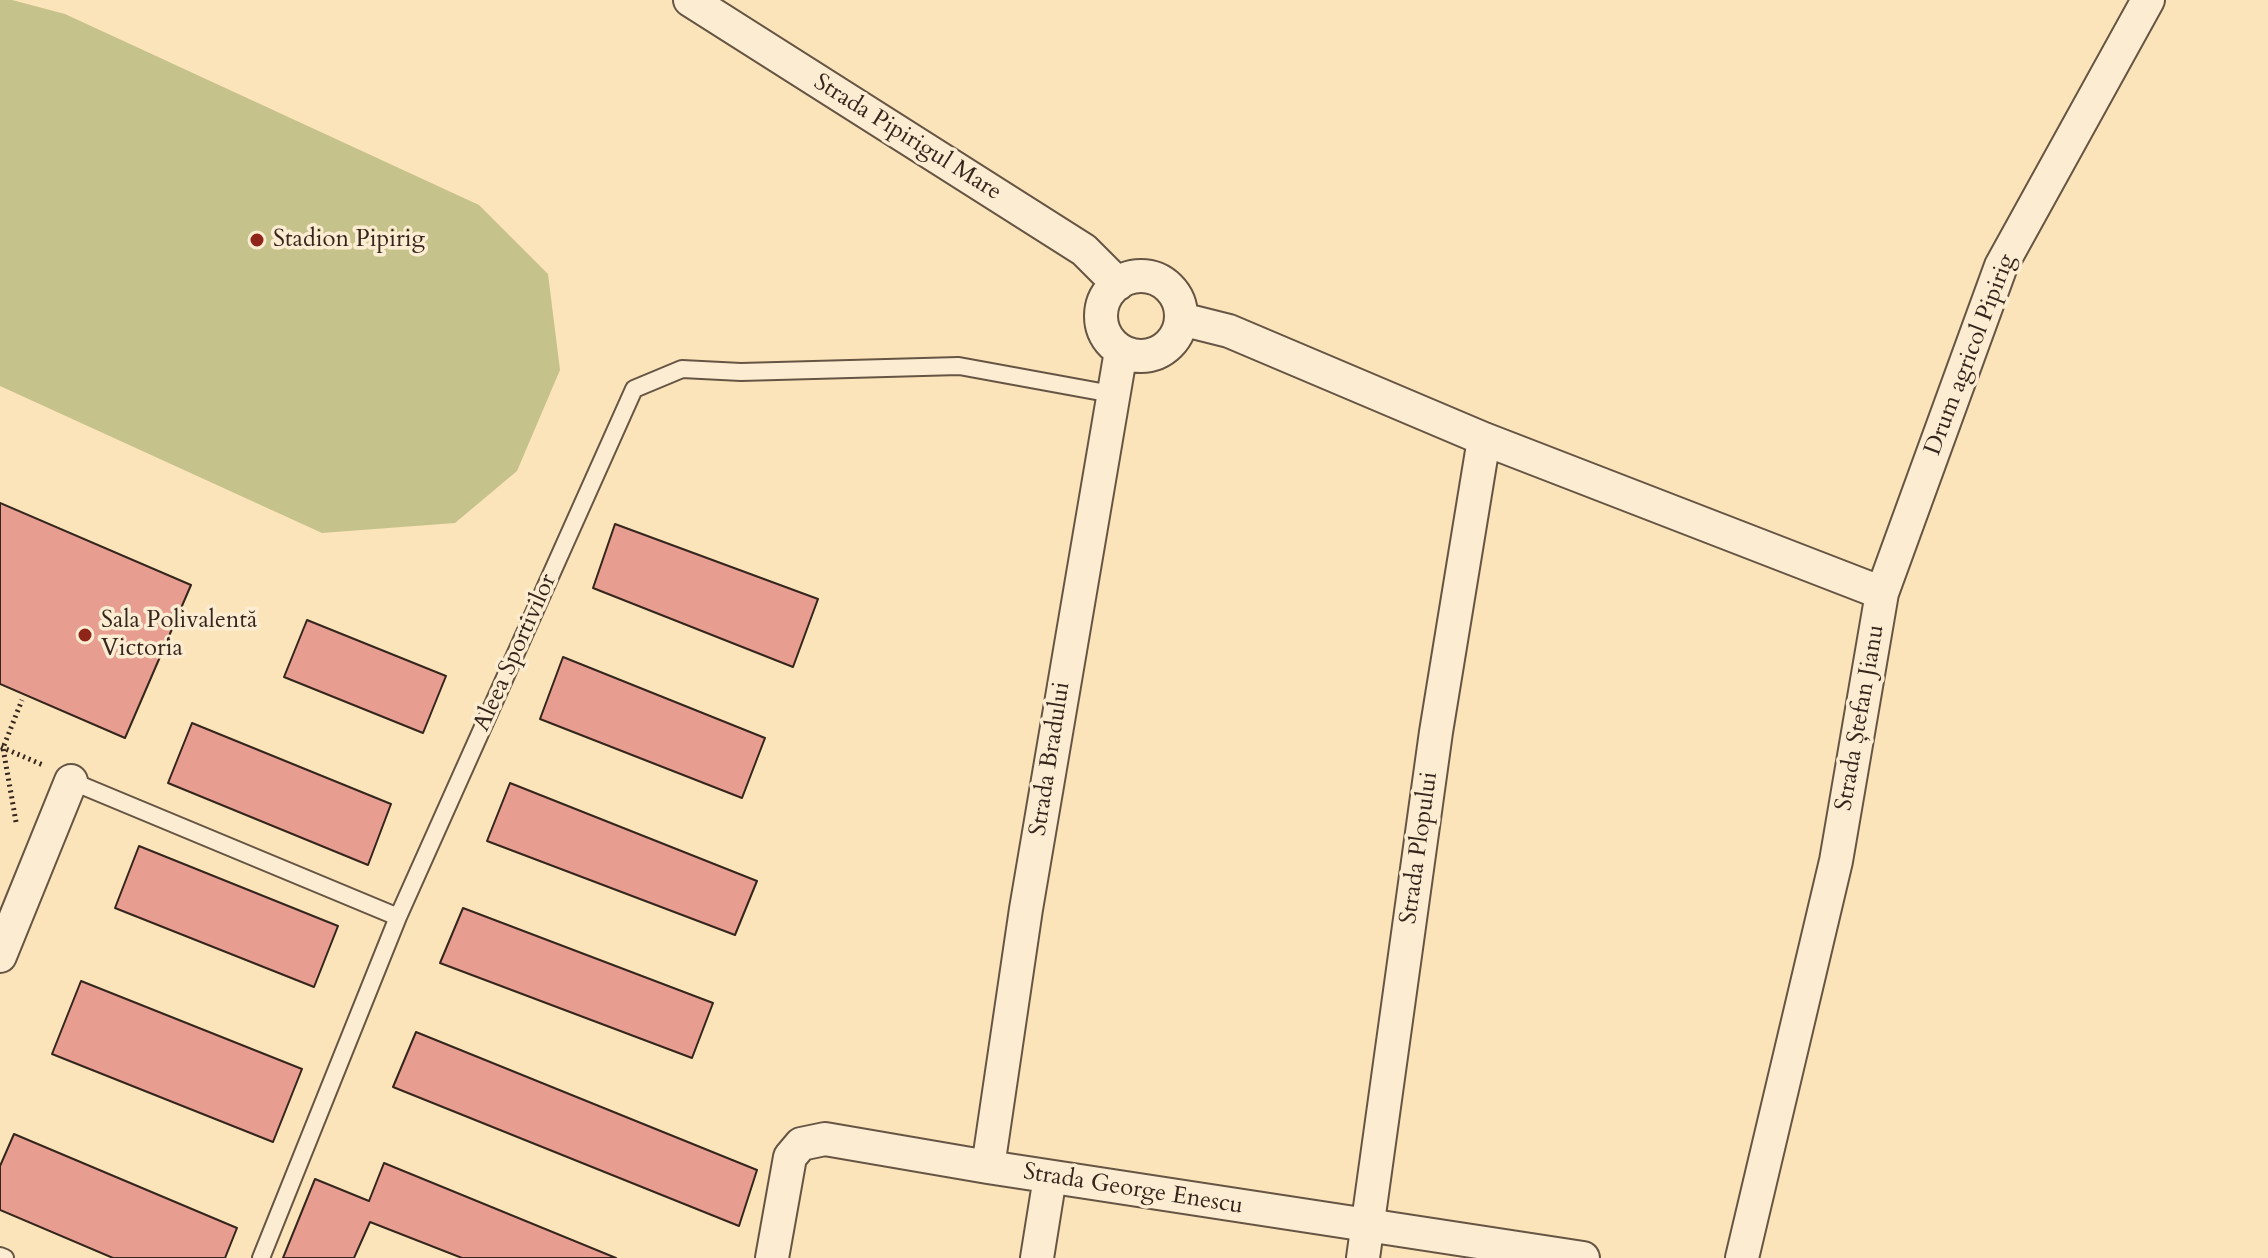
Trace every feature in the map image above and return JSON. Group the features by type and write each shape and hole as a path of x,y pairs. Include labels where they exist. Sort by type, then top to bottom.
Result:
{"street":[{"name":"Strada Pipirigul Mare","path":"690,0 1084,250 1118,284"},
{"name":"Drum agricol Pipirig","path":"1882,593 2001,266 2148,0"},
{"path":"1135,277 1153,277 1169,286 1179,301 1181,319 1175,339 1160,352 1140,357 1121,351 1107,337 1101,319 1105,299 1118,284 1135,277"},
{"path":"1181,319 1229,331 1484,439"},
{"name":"Strada Bradului","path":"988,1167 1026,909 1121,351"},
{"name":"Strada Ștefan Jianu","path":"1484,439 1882,593 1836,861 1742,1258"},
{"name":"Strada Plopului","path":"1363,1258 1436,732 1484,439"},
{"path":"0,956 71,781"},
{"name":"Strada George Enescu","path":"772,1258 790,1157 801,1144 825,1139 1050,1177 1583,1258"},
{"path":"1037,1258 1050,1177"}],"lane":[{"name":"Aleea Sportivilor","path":"261,1258 398,917 634,389 682,369 741,372 959,366 1112,394"},
{"path":"71,781 398,917"}],"path":[{"path":"22,700 1,747 17,825 47,839"},
{"path":"1,747 71,781"}],"shaded area":[{"name":"Stadion Pipirig","path":"0,0 12,0 65,14 479,205 548,274 560,370 517,471 455,523 322,533 0,386"}],"building":[{"name":"Sala Polivalentă Victoria","path":"0,503 191,585 125,738 0,684"},
{"path":"615,524 818,599 793,667 593,588"},
{"path":"307,620 446,676 423,733 284,677"},
{"path":"563,657 765,738 742,798 540,719"},
{"path":"192,723 391,804 368,865 168,783"},
{"path":"510,783 757,881 735,935 487,841"},
{"path":"139,846 338,926 314,987 115,908"},
{"path":"463,908 713,1003 692,1058 440,963"},
{"path":"81,981 302,1069 273,1142 52,1054"},
{"path":"416,1032 757,1170 739,1226 393,1087"},
{"path":"14,1134 237,1228 225,1258 113,1258 0,1210 0,1166"},
{"path":"384,1163 616,1258 462,1258 370,1222 354,1258 283,1258 315,1179 369,1201"}],"place":[{"name":"Stadion Pipirig","path":"257,240"},
{"name":"Sala Polivalentă Victoria","path":"85,635"}]}
